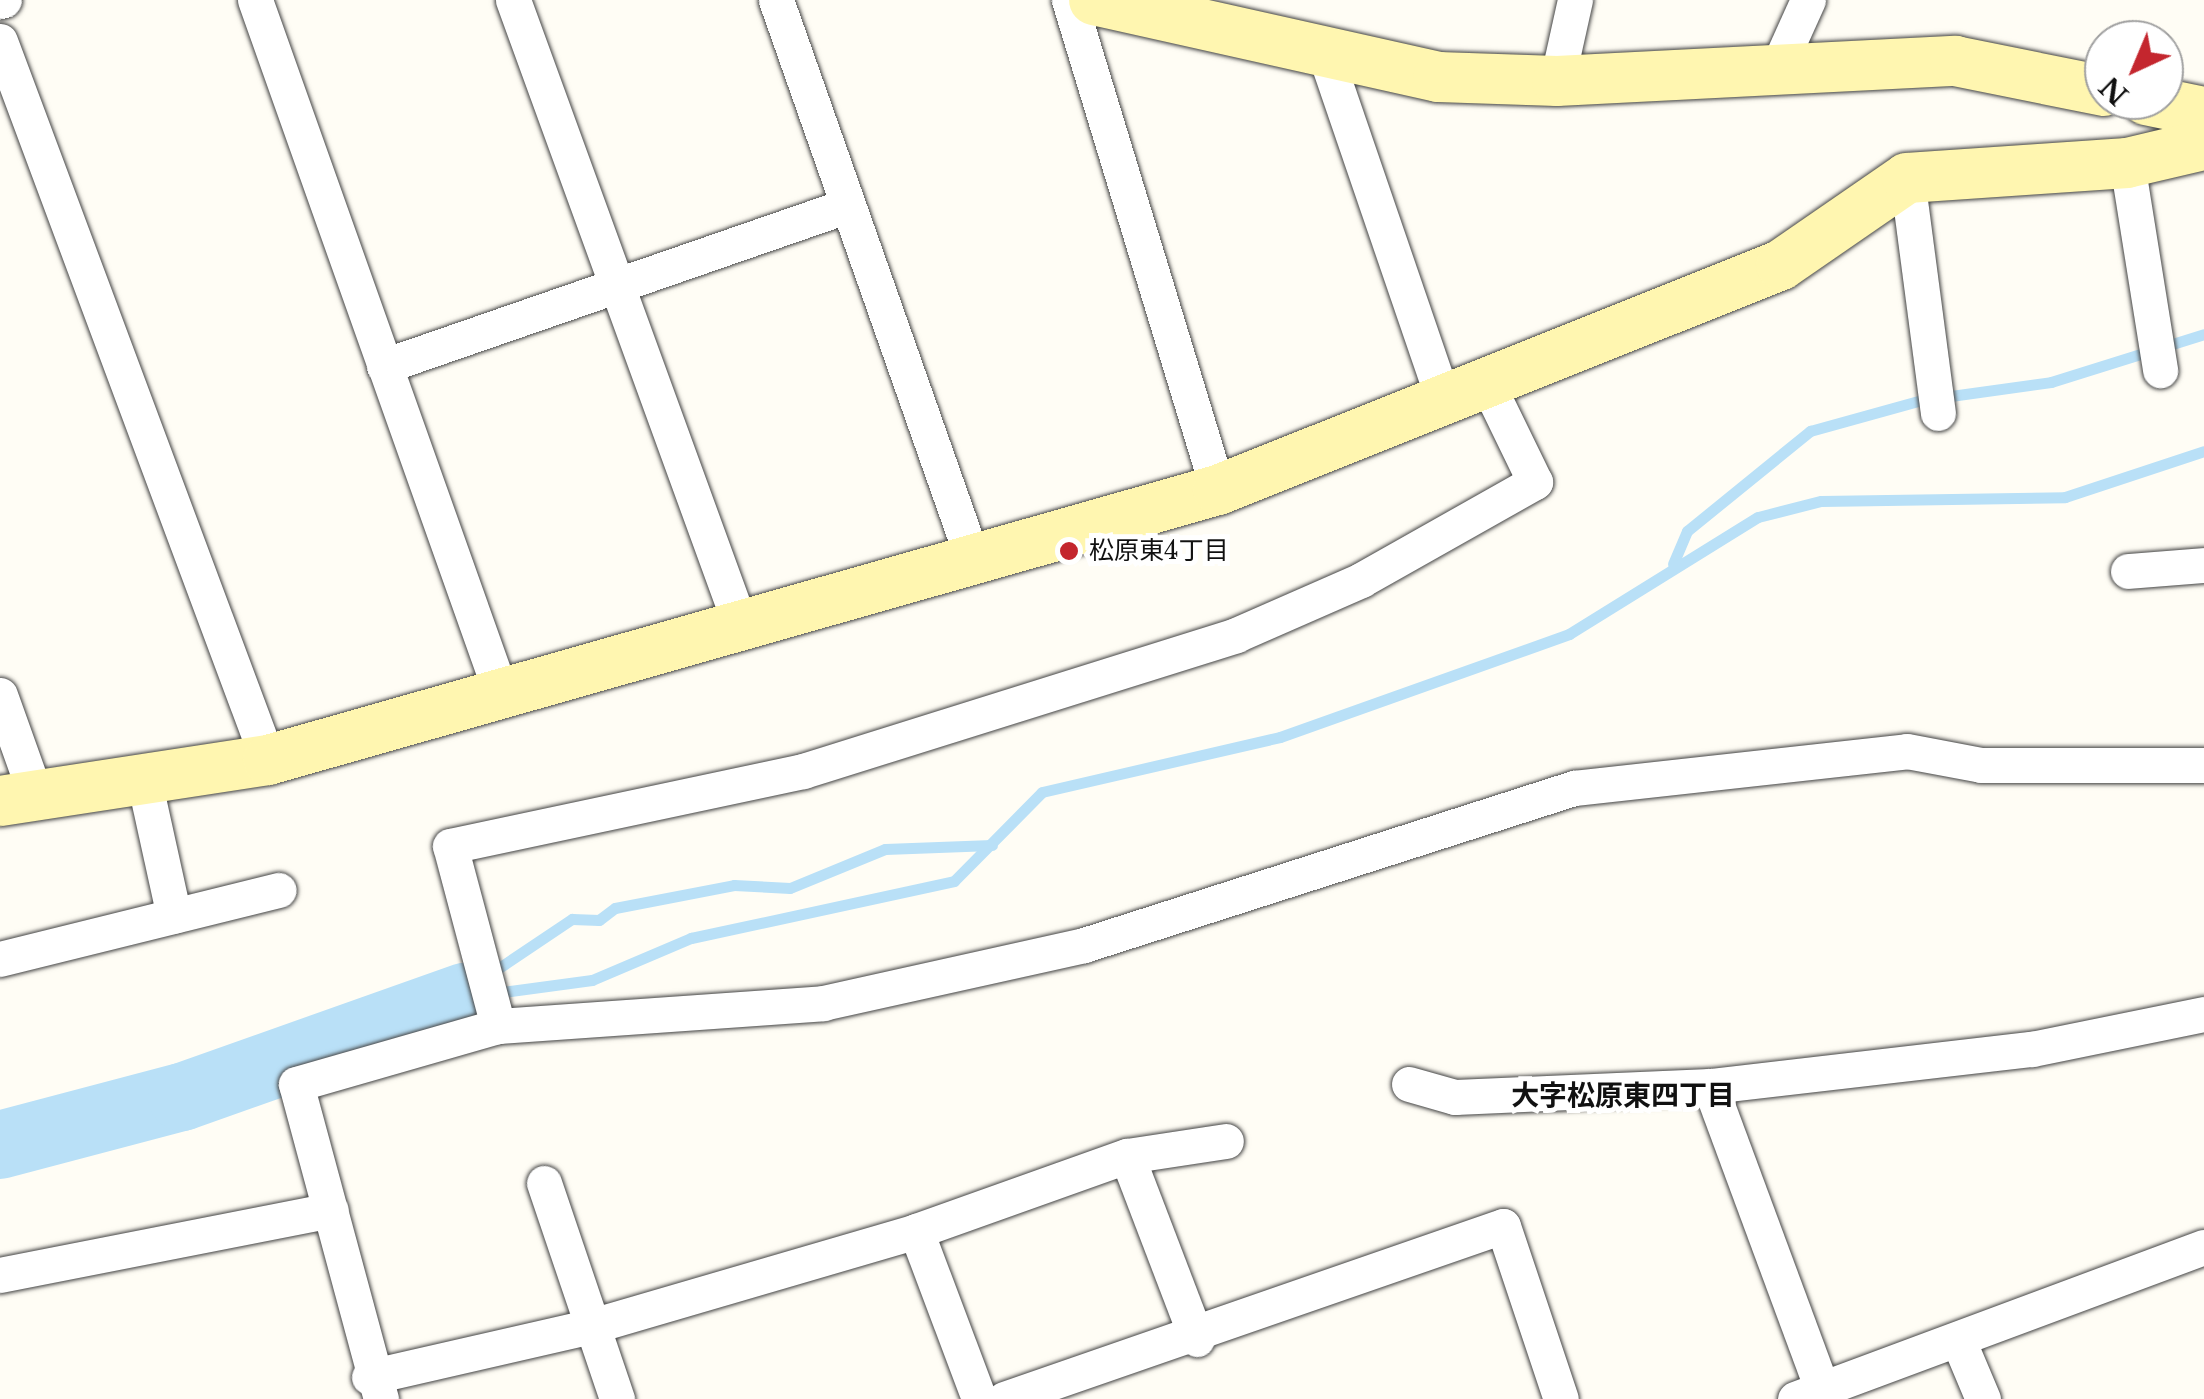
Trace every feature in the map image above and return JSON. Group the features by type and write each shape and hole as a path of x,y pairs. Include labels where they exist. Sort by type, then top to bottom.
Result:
{"street":[{"path":"254,0 501,694"},
{"path":"514,0 740,624"},
{"path":"776,0 973,560"},
{"path":"1557,81 1575,0"},
{"path":"1775,73 1808,0"},
{"path":"1218,490 1099,1 1326,57 1438,77 1557,81 1955,61 2084,88"},
{"path":"0,41 268,760"},
{"path":"498,1026 450,846 803,771 1236,635 1361,580 1535,482 1466,393 1326,57"},
{"path":"0,695 18,798 268,760 1218,490 1781,264 1908,178 2128,163 2204,145"},
{"path":"2128,163 2160,370"},
{"path":"1908,178 1938,413"},
{"path":"384,366 848,205"},
{"path":"2128,571 2204,564"},
{"path":"1226,1141 1127,1156 916,1231 375,1388 296,1084 498,1026 823,1003 952,976 1084,945 1574,788 1908,751 1981,765 2204,765"},
{"path":"144,780 174,916"},
{"path":"0,959 279,890"},
{"path":"1409,1084 1454,1097 1710,1086 2032,1049 2204,1014"},
{"path":"1710,1086 1809,1394 1959,1342 2204,1247"},
{"path":"1127,1156 1197,1339"},
{"path":"544,1183 617,1399"},
{"path":"0,1275 331,1210"},
{"path":"1004,1399 1197,1339 1503,1226 1561,1399"},
{"path":"916,1231 978,1399"},
{"path":"1959,1342 1983,1399"}],"waterway":[{"path":"1673,564 1687,531 1810,431 1922,400 2051,382 2204,334"},
{"path":"465,997 592,980 691,938 954,881 1042,792 1280,737 1569,634 1758,517 1821,501 2065,497 2204,451"},
{"path":"490,974 572,919 599,920 615,908 734,885 790,888 885,849 992,845"},
{"path":"0,1145 182,1097 465,997"}],"place":[{"name":"松原東4丁目","path":"1069,551"}],"district":[{"name":"大字松原東四丁目","path":"1623,1096"}]}
